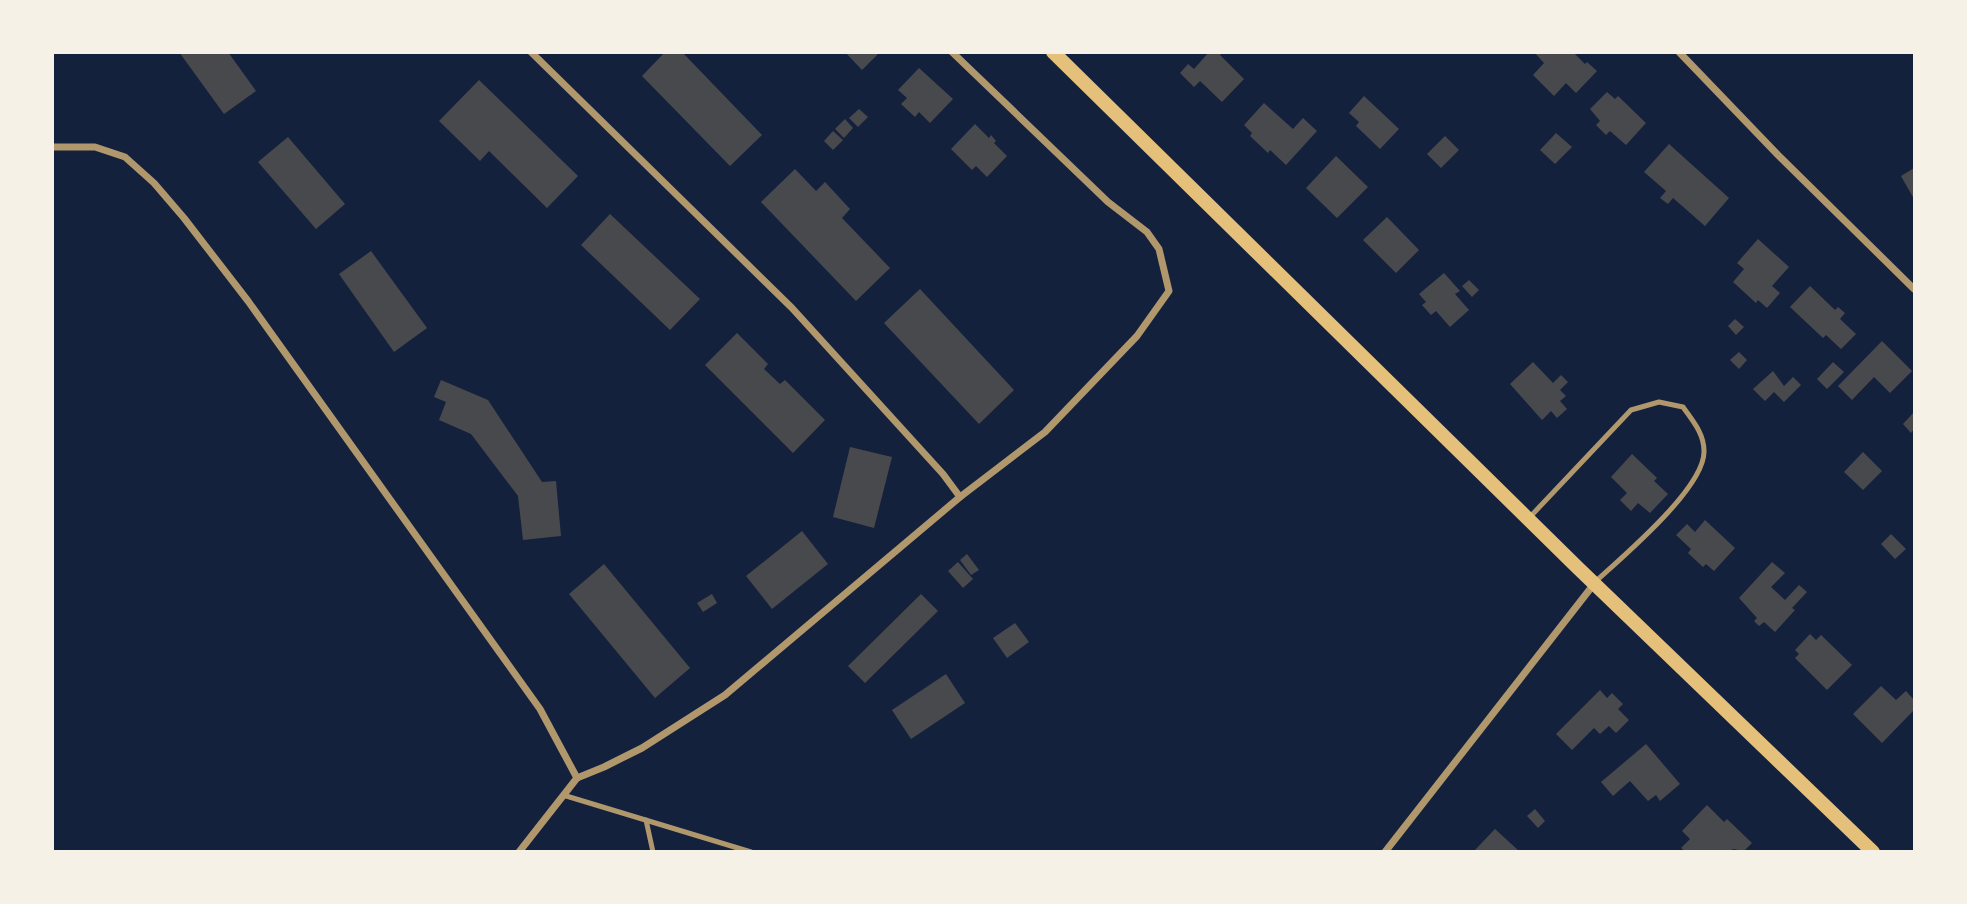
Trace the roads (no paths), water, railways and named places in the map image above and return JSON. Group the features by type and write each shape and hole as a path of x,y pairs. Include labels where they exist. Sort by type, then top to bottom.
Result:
{"main road":[{"path":"1053,52 1528,519 1873,852"}],"street":[{"path":"531,52 792,308 943,474 960,498"},
{"path":"519,852 577,778 642,748 725,695 960,498 1045,432 1137,336 1169,291 1159,250 1147,232 1108,202 952,52"},
{"path":"1679,52 1778,155 1914,287"},
{"path":"52,147 95,147 124,157 154,183 184,218 256,312 540,709 577,778"},
{"path":"1385,852 1594,583"}],"lane":[{"path":"1528,519 1631,410 1659,402 1683,407 1700,432 1704,452 1698,475 1664,516 1594,583"},
{"path":"564,795 751,852"},
{"path":"646,820 653,852"}]}
